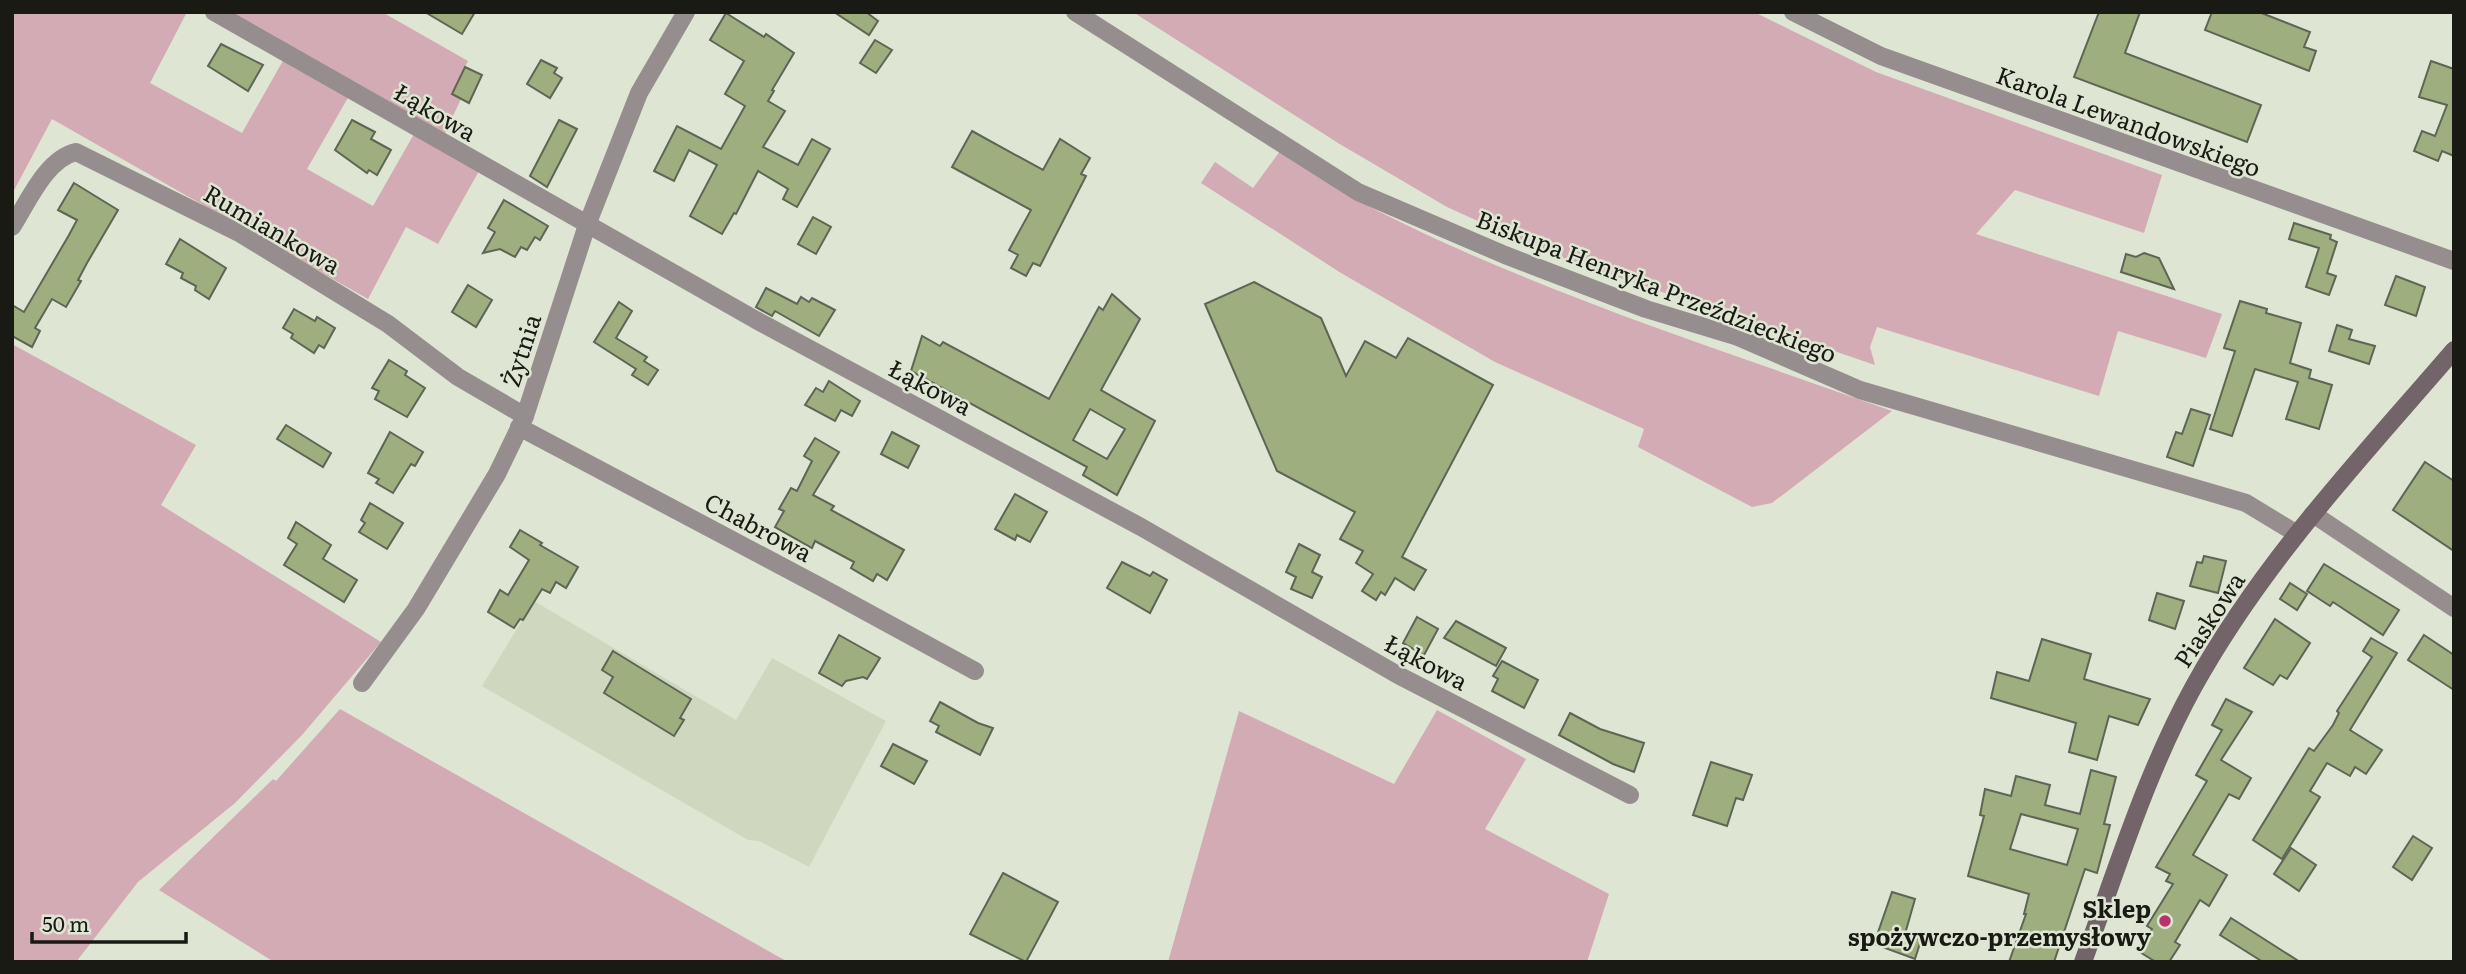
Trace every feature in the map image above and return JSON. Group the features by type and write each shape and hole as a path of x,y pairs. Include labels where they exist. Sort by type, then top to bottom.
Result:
{"street":[{"name":"Łąkowa","path":"214,12 756,320 1141,527 1398,675 1630,795"},
{"name":"Żytnia","path":"362,683 416,609 497,474 522,421 587,225 639,93 686,12"},
{"name":"Biskupa Henryka Przeździeckiego","path":"1075,12 1359,192 1480,244 1646,309 1738,337 1860,390 2246,503 2297,534"},
{"name":"Karola Lewandowskiego","path":"1793,12 1881,56 2454,261"},
{"name":"Rumiankowa","path":"12,227 53,163 64,155 76,152 241,234 388,324 522,421"},
{"name":"Piaskowa","path":"2083,962 2168,738 2195,685 2239,613 2297,534 2454,350"},
{"name":"Chabrowa","path":"522,421 975,671"},
{"path":"2313,514 2454,608"}],"shaded area":[{"path":"12,12 187,12 150,83 242,133 284,59 349,96 307,169 373,206 414,134 479,171 438,244 406,227 368,299 52,119 12,194"},
{"path":"230,12 382,12 468,61 452,93 461,99 445,133"},
{"path":"1133,12 1754,12 1876,72 2162,175 2144,233 2015,190 1976,234 2222,314 2206,358 2118,331 2099,396 1877,327 1870,347 1875,365 1548,253 1447,207 1338,143"},
{"path":"1280,151 1376,210 1501,268 1631,318 1892,411 1772,503 1752,507 1638,447 1644,429 1495,362 1341,273 1201,183 1215,162 1253,188"},
{"path":"12,344 196,445 161,505 381,642 302,735 235,803 138,882 76,962 12,962"},
{"path":"534,601 736,720 772,658 886,721 809,867 759,841 748,840 482,686"},
{"path":"340,709 788,962 274,962 159,890 273,779 276,781"},
{"path":"1437,710 1526,759 1485,829 1609,894 1587,962 1168,962 1239,711 1394,784"}],"building":[{"path":"425,12 475,12 462,34"},
{"path":"834,12 866,12 878,21 869,35"},
{"path":"2099,12 2140,12 2125,53 2261,105 2247,142 2074,77"},
{"path":"2212,12 2259,12 2310,32 2304,47 2316,51 2309,71 2205,30"},
{"path":"726,13 764,37 766,34 794,53 768,101 785,111 763,147 798,165 812,139 830,149 797,207 783,199 788,189 758,171 736,214 734,213 722,234 690,216 717,165 689,150 674,181 654,171 677,126 721,149 745,106 725,94 744,61 710,40"},
{"path":"875,40 892,50 876,73 860,63"},
{"path":"221,44 263,65 248,91 208,66"},
{"path":"541,60 557,68 554,73 562,78 550,98 527,84"},
{"path":"2431,61 2454,69 2454,156 2442,151 2438,161 2414,151 2422,131 2435,136 2447,105 2419,97"},
{"path":"465,67 482,75 469,103 452,94"},
{"path":"352,120 375,132 371,139 391,150 377,175 369,170 367,173 335,150"},
{"path":"559,120 577,129 547,187 530,176"},
{"path":"972,131 1043,170 1060,139 1090,158 1081,174 1086,176 1040,266 1033,263 1026,276 1011,268 1018,255 1009,250 1031,210 952,167"},
{"path":"74,183 118,210 87,263 78,280 81,281 66,307 52,299 35,328 40,331 32,347 12,336 12,305 24,312 77,220 58,210"},
{"path":"504,200 548,226 540,240 535,237 527,250 521,247 515,257 500,249 483,253 495,232 488,228"},
{"path":"813,217 831,227 816,254 798,244"},
{"path":"2294,223 2331,235 2330,239 2337,242 2327,273 2336,276 2329,295 2306,287 2319,248 2289,239"},
{"path":"180,239 226,268 209,299 195,290 196,286 181,278 183,273 166,264"},
{"path":"2144,253 2159,258 2174,289 2121,272 2126,254 2136,257"},
{"path":"2396,276 2425,287 2416,316 2385,305"},
{"path":"1254,282 1321,318 1346,376 1365,341 1396,358 1408,338 1493,385 1402,557 1426,570 1414,590 1395,578 1385,595 1381,592 1376,600 1362,591 1373,574 1356,563 1363,551 1340,539 1355,512 1277,471 1205,304"},
{"path":"468,285 492,300 476,327 452,312"},
{"path":"766,288 797,304 801,297 809,302 812,298 835,310 819,336 775,311 772,316 756,307"},
{"path":"1112,294 1140,319 1101,390 1155,421 1117,495 1083,475 1087,467 911,371 922,336 940,346 943,342 1049,399 1099,307 1103,310","holes":["1090,409 1125,429 1107,459 1073,440"]},
{"path":"2240,301 2267,309 2266,313 2301,323 2290,363 2311,370 2309,378 2332,385 2319,429 2286,419 2298,382 2255,369 2232,436 2210,429 2235,351 2224,348"},
{"path":"619,302 632,311 616,338 647,357 644,361 658,370 648,385 632,375 636,369 594,342"},
{"path":"294,309 315,321 317,317 335,328 324,348 319,345 314,353 291,338 293,334 283,328"},
{"path":"2337,325 2352,330 2349,339 2375,346 2369,364 2329,351"},
{"path":"389,360 407,371 405,375 425,388 407,417 375,399 379,391 372,388"},
{"path":"829,381 860,401 852,416 841,410 835,421 805,405 816,388 823,392"},
{"path":"2191,409 2210,415 2193,466 2167,457 2176,432 2182,434"},
{"path":"286,425 331,453 323,467 277,439"},
{"path":"390,432 423,452 415,466 411,464 393,493 376,483 379,479 368,473"},
{"path":"892,432 919,446 908,468 881,454"},
{"path":"815,438 839,452 813,495 834,506 831,510 904,550 887,580 877,574 873,581 851,568 854,562 815,541 812,548 775,527 784,511 779,509 791,488 797,491 812,461 804,456"},
{"path":"2425,462 2454,481 2454,551 2393,510"},
{"path":"1015,494 1047,512 1030,542 1017,535 1015,540 995,529"},
{"path":"370,503 403,523 387,549 359,532 365,523 361,520"},
{"path":"296,522 331,545 323,559 357,580 344,602 284,565 297,544 288,538"},
{"path":"520,530 578,567 566,588 556,582 550,593 542,589 523,620 520,619 514,628 488,612 500,590 508,595 529,560 510,547"},
{"path":"1299,544 1320,555 1312,572 1322,577 1312,598 1291,589 1296,577 1286,572"},
{"path":"2204,556 2226,561 2218,593 2190,586 2197,562 2202,563"},
{"path":"1122,562 1150,576 1153,572 1167,580 1150,613 1107,588"},
{"path":"2324,564 2399,610 2383,635 2333,602 2330,606 2307,591"},
{"path":"2290,583 2307,594 2297,610 2280,599"},
{"path":"2157,593 2184,601 2175,629 2149,620"},
{"path":"1417,617 1438,629 1424,655 1403,643"},
{"path":"2275,619 2310,643 2287,679 2280,675 2273,685 2244,668"},
{"path":"1456,621 1506,648 1496,666 1444,638"},
{"path":"839,635 880,658 867,679 863,677 846,681 842,686 819,673"},
{"path":"2424,635 2454,655 2454,690 2408,660"},
{"path":"2371,638 2397,653 2350,730 2382,750 2366,774 2355,767 2350,776 2327,763 2310,791 2320,797 2282,859 2253,840 2309,748 2314,751 2333,725 2339,713 2337,711 2372,657 2363,651"},
{"path":"2042,639 2091,654 2084,679 2150,699 2138,725 2109,716 2097,760 2069,752 2076,723 1991,698 1997,672 2029,681"},
{"path":"613,651 691,699 680,718 684,720 674,736 604,693 613,677 602,670"},
{"path":"1502,661 1538,680 1524,708 1492,691 1498,679 1493,676"},
{"path":"2226,699 2252,712 2221,760 2251,778 2239,799 2229,794 2193,855 2227,875 2209,906 2200,900 2175,942 2180,945 2169,962 2156,962 2138,951 2152,929 2147,926 2173,884 2166,881 2170,874 2156,867 2207,781 2196,775 2222,730 2212,725"},
{"path":"940,702 978,723 993,728 980,755 936,732 939,726 930,721"},
{"path":"1570,713 1600,729 1644,743 1634,772 1613,764 1559,735"},
{"path":"893,744 927,761 914,784 881,766"},
{"path":"1711,762 1752,775 1743,800 1736,798 1727,826 1693,815"},
{"path":"2091,770 2116,777 2104,824 2110,825 2097,873 2085,869 2054,962 2009,962 2026,914 2029,894 1968,876 1984,816 1980,815 1985,789 2011,796 2016,776 2050,785 2045,805 2080,814","holes":["2021,814 2078,829 2067,865 2010,849"]},
{"path":"2413,836 2432,848 2412,880 2393,867"},
{"path":"2291,848 2316,865 2299,891 2274,874"},
{"path":"1003,873 1058,902 1026,962 970,934"},
{"path":"1892,892 1915,899 1905,934 1921,940 1915,959 1874,944"},
{"path":"2231,918 2300,962 2263,962 2220,935"}],"place":[{"name":"Sklep spożywczo-przemysłowy","path":"2165,921"}]}
